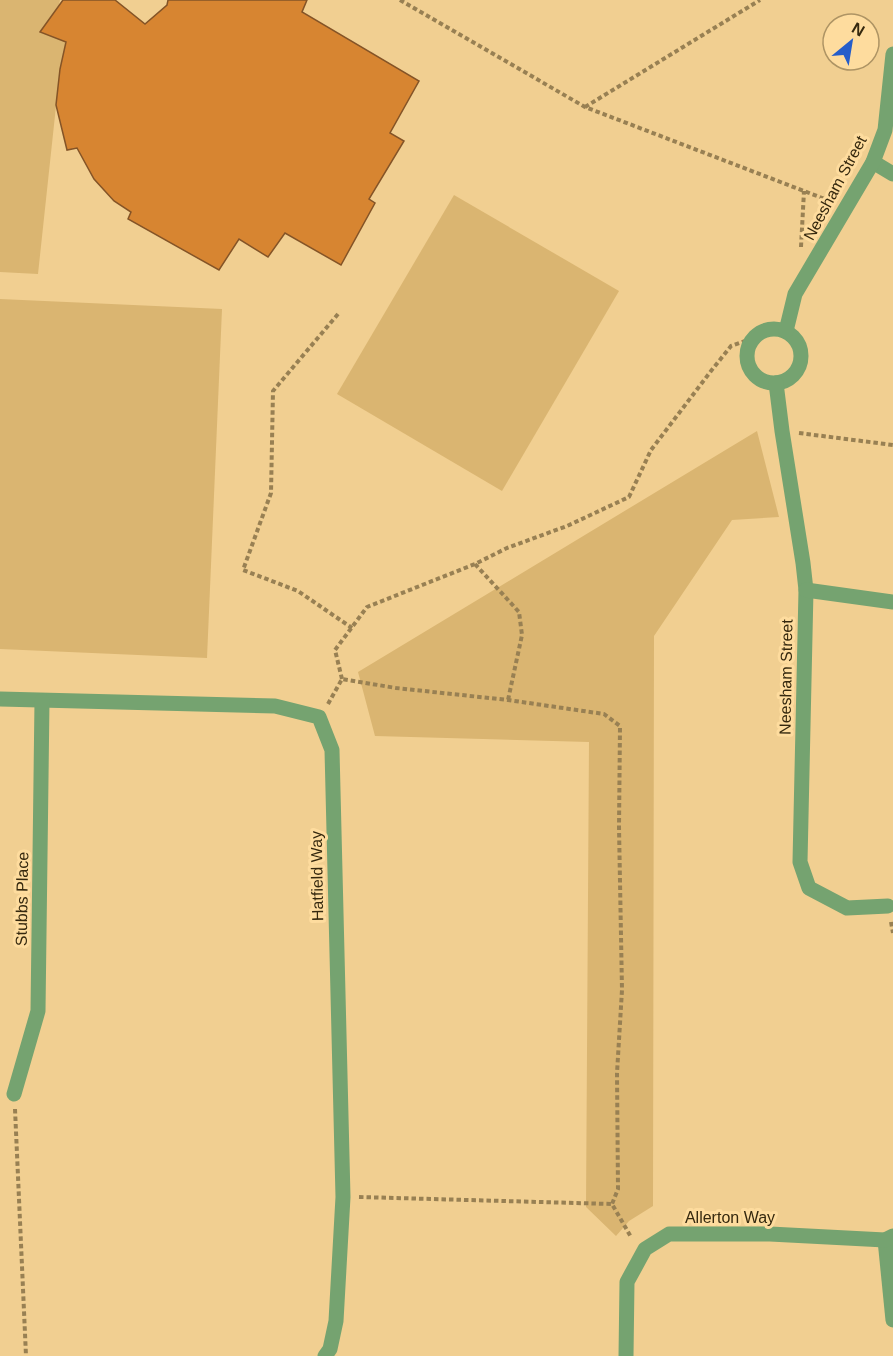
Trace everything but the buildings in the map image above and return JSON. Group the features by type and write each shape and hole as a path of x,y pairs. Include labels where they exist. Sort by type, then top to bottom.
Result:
{"street":[{"name":"Neesham Street","path":"786,331 795,294 873,162 885,130 893,54"},
{"path":"873,162 893,174"},
{"path":"778,328 786,331 796,339 800,349 801,360 798,370 790,378 776,383 760,380 751,372 747,363 746,352 753,338 766,329 778,328"},
{"name":"Neesham Street","path":"776,383 806,590 800,862 809,888 847,908 888,906"},
{"path":"806,590 893,602"},
{"path":"0,699 275,706 320,717"},
{"name":"Stubbs Place","path":"14,1094 38,1011 42,701"},
{"name":"Hatfield Way","path":"320,717 332,750 343,1197 336,1321 330,1349 325,1356"},
{"name":"Allerton Way","path":"645,1249 669,1234 770,1234 889,1238"},
{"path":"889,1238 893,1320"},
{"path":"626,1356 627,1282 645,1249"}],"path":[{"path":"400,0 585,107 847,208"},
{"path":"585,107 760,0"},
{"path":"804,191 801,250 813,265"},
{"path":"338,314 273,391 271,493 243,570 298,591 352,628"},
{"path":"320,717 342,679 335,650 367,607 475,564 507,548 567,526 629,497 651,450 724,354 731,346 753,338"},
{"path":"782,431 893,445"},
{"path":"475,564 519,612 522,635 508,700"},
{"path":"342,679 604,714 621,726 619,828 622,990 617,1073 618,1189 612,1203 628,1235 645,1249"},
{"path":"14,1094 26,1356"},
{"path":"343,1197 612,1203"}],"shaded area":[{"path":"0,0 60,0 50,18 49,35 66,42 60,69 38,274 0,272"},
{"path":"454,195 619,291 502,491 337,394"},
{"path":"0,299 222,309 207,658 0,649"},
{"path":"757,431 779,517 732,520 654,636 653,1206 629,1221 616,1236 586,1207 589,742 375,736 358,672"}]}
